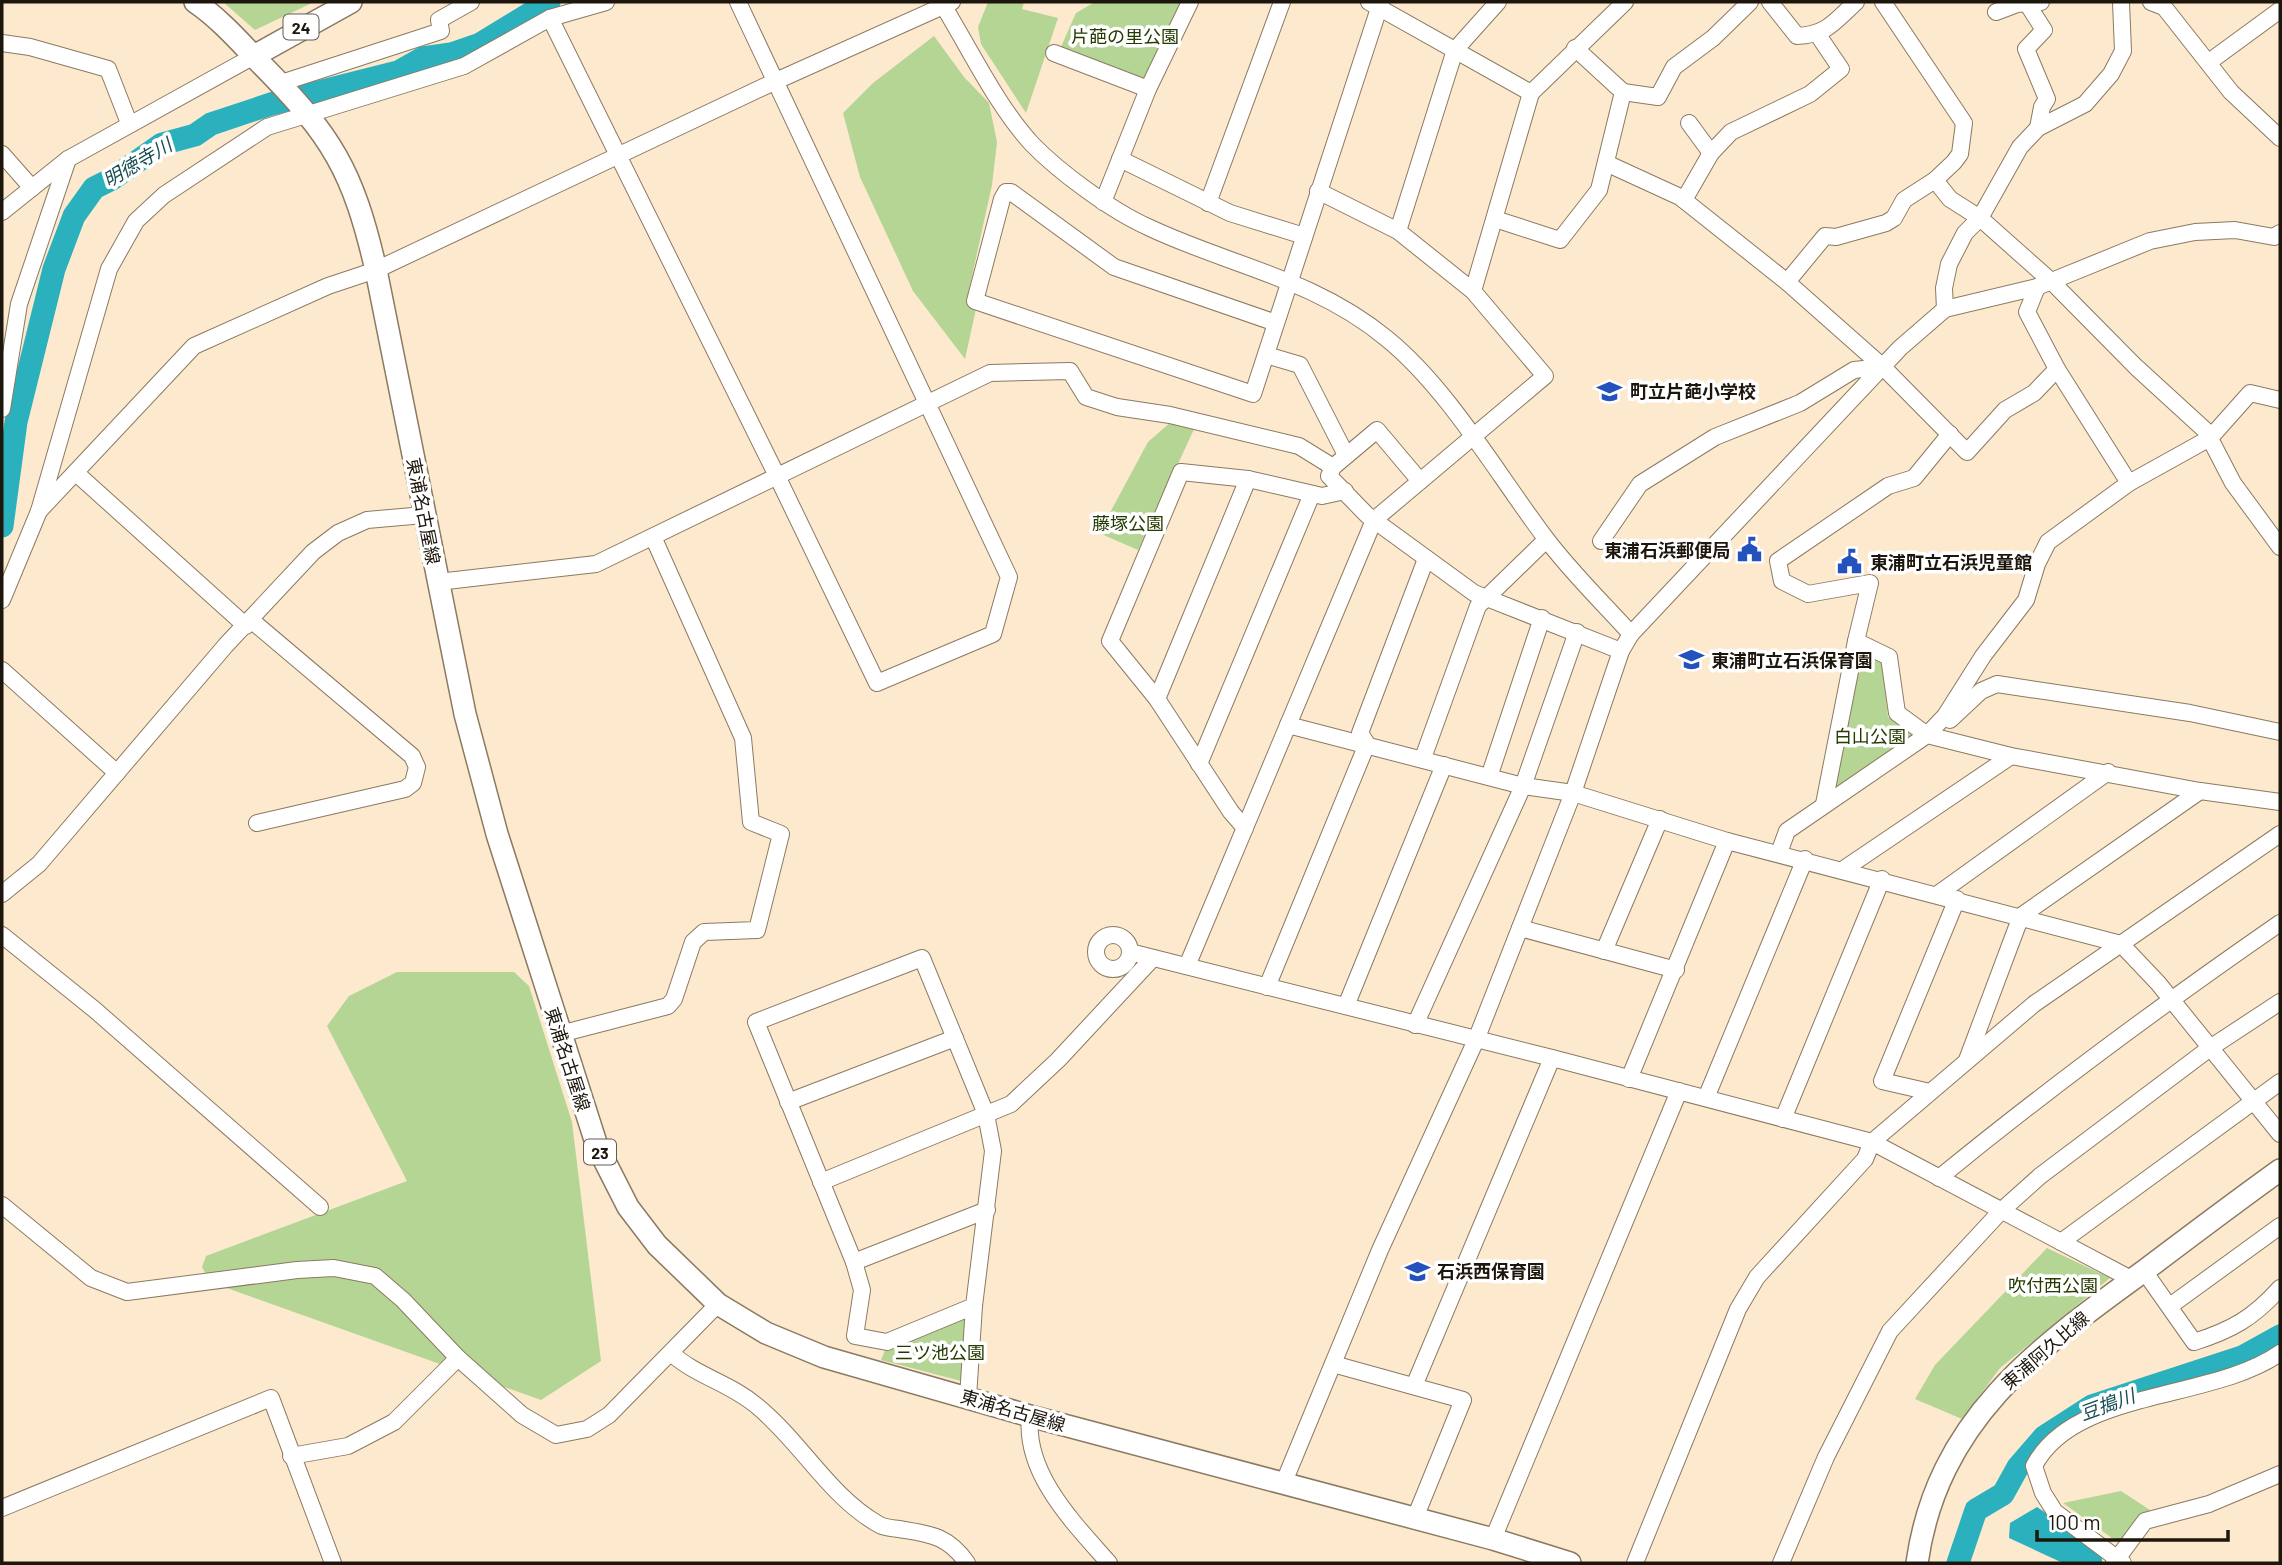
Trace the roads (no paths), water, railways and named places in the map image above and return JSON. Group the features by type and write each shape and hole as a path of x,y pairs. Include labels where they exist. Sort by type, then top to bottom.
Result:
{"main road":[{"name":"東浦名古屋線","path":"195,2 254,55 307,113 349,175 359,200 376,270 465,713 497,834 597,1146 628,1207 657,1245 718,1304 766,1333 824,1357 1030,1416 1493,1539 1570,1563"},
{"name":"24","path":"254,55 351,2"},
{"name":"東浦阿久比線","path":"1917,1563 1931,1503 1944,1471 1981,1412 2006,1381 2137,1275 2280,1170"}],"street":[{"path":"281,83 440,31 439,20 471,2"},
{"path":"2,600 39,511 109,269 136,221 164,195 267,127 464,66 550,18 606,2"},
{"path":"550,18 877,684 993,634 1009,578 738,2"},
{"path":"1103,202 1148,89 1190,2"},
{"path":"1208,203 1282,2"},
{"path":"1398,231 1455,50 1498,2"},
{"path":"1473,290 1531,93 1625,2"},
{"path":"1575,48 1623,92 1658,97 1674,67 1713,38 1750,2"},
{"path":"1770,2 1797,36 1818,35 1841,18 1856,2"},
{"path":"1787,282 1822,237 1886,223 1894,218 1904,200 1935,180 1960,154 1964,123 1883,2"},
{"path":"1945,309 1944,288 1949,264 1965,233 1980,218 2004,171 2038,128 2085,104 2111,74 2123,51 2121,2"},
{"path":"2151,2 2164,7 2231,92 2280,138"},
{"path":"39,511 194,346 328,286 376,270 946,3 990,84 1032,144 1103,202 1147,227 1289,280 1339,305 1387,338 1436,387 1546,540 1632,634"},
{"path":"1276,323 1114,267 1010,192 1006,192 1002,199 975,301 1253,394 1266,355 1276,323 1289,280 1304,236 1375,3 1531,93"},
{"path":"1996,12 2028,3 2044,30 2026,49 2047,99 2042,107 2038,128"},
{"path":"2209,62 2280,9"},
{"path":"1684,200 1711,153 1731,132 1810,94 1841,68 1818,35"},
{"path":"2,43 43,50 108,69 129,123"},
{"path":"1054,53 1148,89"},
{"path":"2,212 68,159 254,55"},
{"path":"1495,219 1560,240 1599,190 1623,92"},
{"path":"1689,123 1711,153"},
{"path":"2,154 32,188"},
{"path":"2,410 19,303 68,159"},
{"path":"1120,159 1208,203 1304,236"},
{"path":"1606,163 1654,182 1684,200 1787,282 1883,367 1967,452 2005,410 2034,393 2057,369"},
{"path":"1935,180 1950,199 1980,218 2045,285 2206,430 2233,483 2280,547"},
{"path":"1187,966 1374,520 1545,376 1473,290 1398,231 1318,191"},
{"path":"1284,1482 1380,1250 1476,1040 1573,793 1621,651 1632,634 1900,348 1945,309 2045,285 2150,241 2195,232 2235,230 2274,237 2280,233"},
{"path":"2045,285 2026,312 2057,369 2129,483"},
{"path":"1266,355 1300,365 1346,456"},
{"path":"1601,541 1640,484 1714,437 1800,403 1854,370 1883,367"},
{"path":"438,582 596,564 654,539 990,373 1070,370 1086,397 1117,407 1170,415 1299,446 1333,467"},
{"path":"1927,735 1945,716 1983,656 2026,600 2037,564 2048,542 2129,483 2210,438 2250,393 2280,400"},
{"path":"1420,481 1377,429 1333,467 1329,476 1374,520 1426,559 1484,597 1621,651"},
{"path":"1824,804 1870,583 1808,594 1782,581 1778,561 1888,486 1914,478 1950,434"},
{"path":"1245,828 1231,812 1157,699 1110,641 1181,472 1248,479 1322,496 1345,491"},
{"path":"76,473 248,623 412,756 417,767 413,783 405,789 257,823"},
{"path":"1157,699 1248,479"},
{"path":"1199,764 1312,494"},
{"path":"2,894 39,864 291,573 338,533 367,520 424,515"},
{"path":"560,1034 668,1006 674,999 693,942 704,932 757,930 781,834 751,822 743,738 654,539"},
{"path":"1423,758 1478,606 1484,597 1546,540"},
{"path":"1367,744 1360,733 1426,559"},
{"path":"1489,777 1542,618"},
{"path":"1415,1024 1522,786 1577,632"},
{"path":"1856,640 1889,657 1897,713 1927,735 2011,756 2200,791 2280,802"},
{"path":"2,670 117,773"},
{"path":"1779,853 1787,831 1927,735 1981,691 1997,684 2190,713 2280,732"},
{"path":"1944,740 1949,727 1966,705"},
{"path":"1288,725 1423,758 1522,786 1573,793 1727,841 1844,869 2121,944 2170,999 2280,1134"},
{"path":"1267,987 1367,744"},
{"path":"1844,869 2011,756"},
{"path":"1346,1006 1444,765"},
{"path":"1938,894 2108,772"},
{"path":"1966,1062 2021,916 2200,791"},
{"path":"1604,951 1660,819"},
{"path":"1635,1563 1738,1309 1756,1277 1865,1159 1872,1142 2034,1004 2280,834"},
{"path":"1629,1079 1727,841"},
{"path":"1706,1098 1805,859"},
{"path":"1783,1119 1882,879"},
{"path":"1930,1092 1882,1081 1956,899"},
{"path":"1939,1178 2046,1090 2280,923"},
{"path":"1520,928 1676,970"},
{"path":"2,935 95,1010 320,1207"},
{"path":"1130,952 1872,1142 2061,1242 2137,1275 2170,1306 2194,1342 2222,1333 2257,1313 2280,1288"},
{"path":"968,1397 974,1306 988,1210 993,1151 986,1114 922,958 756,1022 854,1262 862,1290 855,1336 887,1342 974,1306"},
{"path":"821,1182 1011,1104 1058,1060 1153,958"},
{"path":"1781,1563 1832,1446 1890,1331 2001,1211 2069,1153 2210,1048 2280,1002"},
{"path":"788,1102 955,1038"},
{"path":"1414,1386 1552,1058"},
{"path":"2061,1242 2280,1082"},
{"path":"1493,1539 1679,1091"},
{"path":"2,1205 91,1278 127,1292 297,1270 334,1268 375,1276 403,1300 458,1358 522,1415 556,1435 587,1429 609,1415 718,1304"},
{"path":"854,1262 988,1210"},
{"path":"2170,1306 2280,1226"},
{"path":"671,1353 689,1369 719,1381 755,1404 793,1438 842,1498 881,1526 940,1536 967,1563"},
{"path":"2280,1353 2245,1372 2102,1413 2064,1432 2043,1448 2034,1466 2043,1493 2055,1512 2118,1562 2145,1521 2209,1504 2280,1474"},
{"path":"290,1456 348,1446 394,1422 458,1358"},
{"path":"1333,1364 1463,1400 1415,1518"},
{"path":"2,1508 271,1398 290,1456 333,1563"},
{"path":"1030,1416 1028,1432 1039,1471 1071,1520 1109,1563"}],"water":[{"path":"2037,1507 2102,1551 2102,1563 2063,1563 2009,1538 2010,1523"}],"waterway":[{"name":"明徳寺川","path":"2,526 16,422 54,269 74,216 94,188 112,179 162,144 195,135 211,124 271,104 398,72 423,58 451,54 480,44 549,2"},
{"name":"豆搗川","path":"1958,1563 1976,1510 2003,1494 2018,1467 2044,1437 2092,1406 2242,1357 2280,1336"}],"place":[{"name":"町立片葩小学校","path":"1610,391"},
{"name":"東浦石浜郵便局","path":"1750,550"},
{"name":"東浦町立石浜児童館","path":"1850,562"},
{"name":"東浦町立石浜保育園","path":"1691,660"},
{"name":"石浜西保育園","path":"1417,1271"}],"park label":[{"name":"片葩の里公園","path":"1125,36"},
{"name":"藤塚公園","path":"1128,523"},
{"name":"白山公園","path":"1870,736"},
{"name":"吹付西公園","path":"2053,1285"},
{"name":"三ツ池公園","path":"940,1352"}]}
